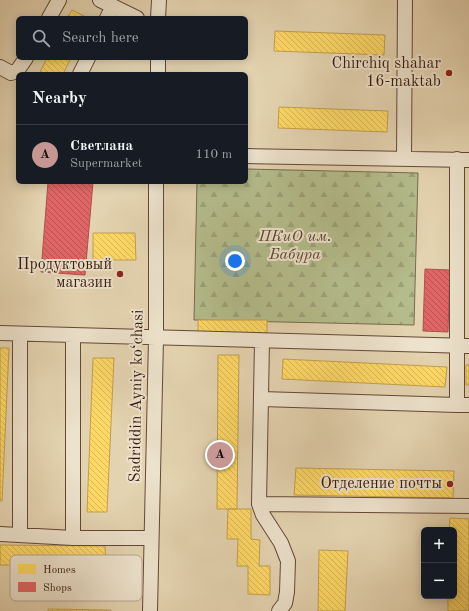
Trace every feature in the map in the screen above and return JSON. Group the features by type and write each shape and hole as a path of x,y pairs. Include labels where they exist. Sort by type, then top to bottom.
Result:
{"street":[{"path":"50,16 59,0"},
{"path":"100,0 110,12 128,16"},
{"path":"158,16 159,0"},
{"path":"404,158 405,0"},
{"path":"0,67 11,73 17,71 25,60"},
{"path":"81,72 87,60"},
{"path":"158,60 158,72"},
{"path":"248,156 463,160 463,405 261,399"},
{"name":"Sadriddin Ayniy ko‘chasi","path":"150,611 156,338 156,184"},
{"path":"0,333 463,346"},
{"path":"20,334 20,534"},
{"path":"73,336 73,538"},
{"path":"262,341 259,504 263,516 280,543 288,561 287,592 285,603 278,611"},
{"path":"259,504 469,506"},
{"path":"0,534 73,538 151,538"}],"green space":[{"name":"ПКиО им. Бабура","path":"248,169 418,173 414,325 194,320 197,184 248,184"}],"building: Homes":[{"path":"72,10 84,16 68,16"},
{"path":"275,31 385,35 384,55 274,51"},
{"path":"46,60 70,60 64,72 40,72"},
{"path":"279,107 388,111 387,132 278,128"},
{"path":"93,233 135,233 136,260 93,260"},
{"path":"198,320 267,320 267,333 198,332"},
{"path":"0,348 9,348 2,501 0,501"},
{"path":"218,355 239,355 237,509 217,509"},
{"path":"93,358 114,358 107,512 87,512"},
{"path":"283,359 447,367 445,387 282,379"},
{"path":"466,365 469,365 469,385 466,385"},
{"path":"296,468 454,471 453,498 294,495"},
{"path":"228,509 251,509 251,539 260,540 259,566 270,566 270,595 248,594 248,566 237,566 238,539 227,539"},
{"path":"450,518 469,519 469,611 448,611 448,599 457,599 457,527 449,527"},
{"path":"0,545 105,546 105,555 10,555 10,565 0,565"},
{"path":"319,550 348,551 345,611 318,611"},
{"path":"48,609 111,610 111,611 48,611"}],"building: Shops":[{"path":"48,184 93,184 85,275 41,272"},
{"path":"425,269 450,270 448,332 423,331"}],"place":[{"name":"Chirchiq shahar 16-maktab","path":"449,73"},
{"name":"Продуктовый магазин","path":"120,274"},
{"name":"Светлана","path":"220,455"},
{"name":"Отделение почты","path":"450,484"}]}
